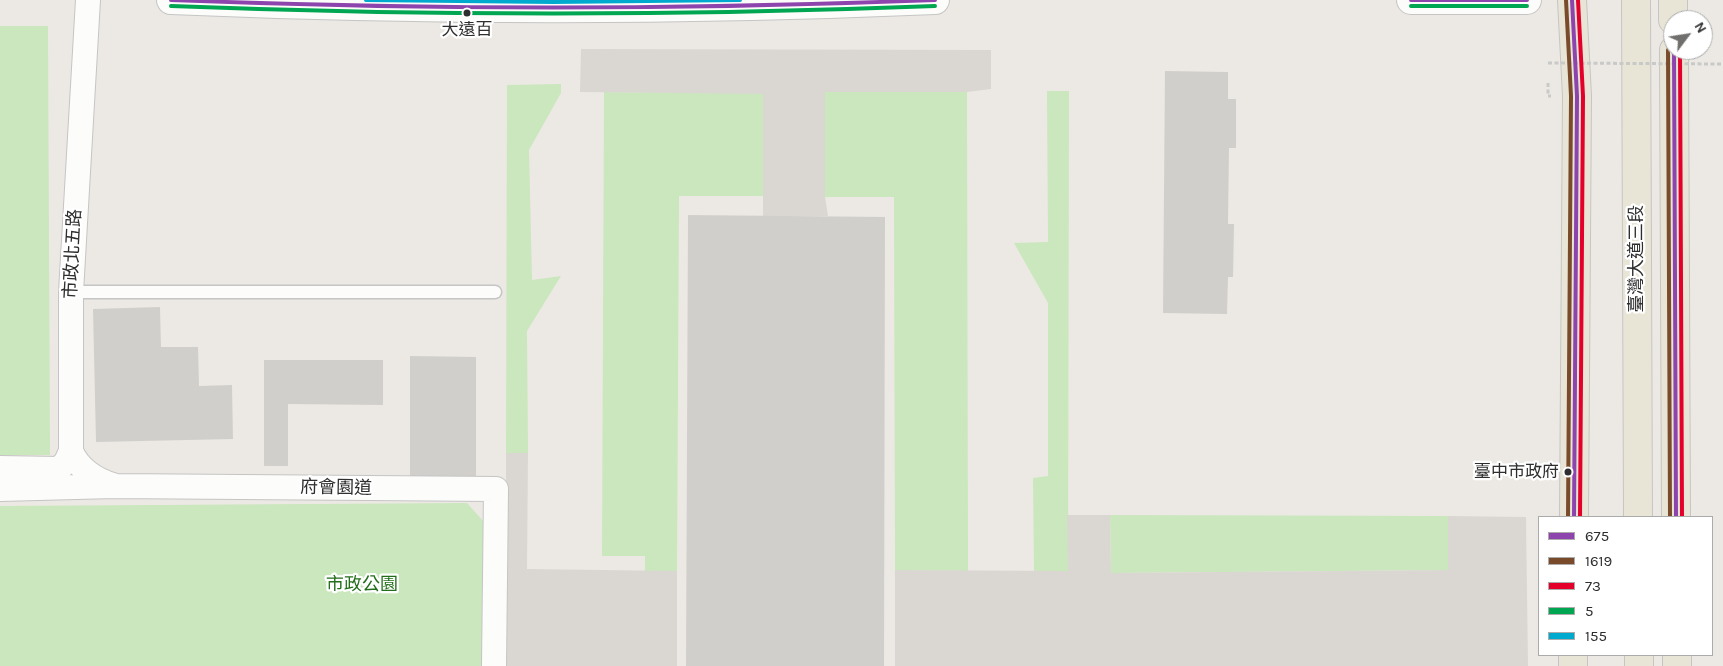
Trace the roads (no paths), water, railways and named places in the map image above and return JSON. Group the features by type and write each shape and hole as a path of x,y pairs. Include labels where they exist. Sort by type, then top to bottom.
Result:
{"main road":[{"path":"1572,0 1577,96 1574,516"},
{"name":"臺灣大道三段","path":"1636,0 1638,516"},
{"name":"臺灣大道三段","path":"1674,60 1676,516"}],"street":[{"name":"市政北五路","path":"71,452 70,292 88,0"},
{"path":"171,0 300,6 579,9 935,0"},
{"path":"1411,0 1527,0"},
{"path":"0,468 58,469 66,462 71,452"},
{"path":"71,452 78,464 87,472 114,486"},
{"name":"府會園道","path":"0,488 114,486 496,490 494,666"}],"lane":[{"path":"70,292 495,292"}],"place":[{"name":"大遠百","path":"467,13"},
{"name":"臺中市政府","path":"1568,472"}],"park label":[{"name":"市政公園","path":"362,585"}]}
